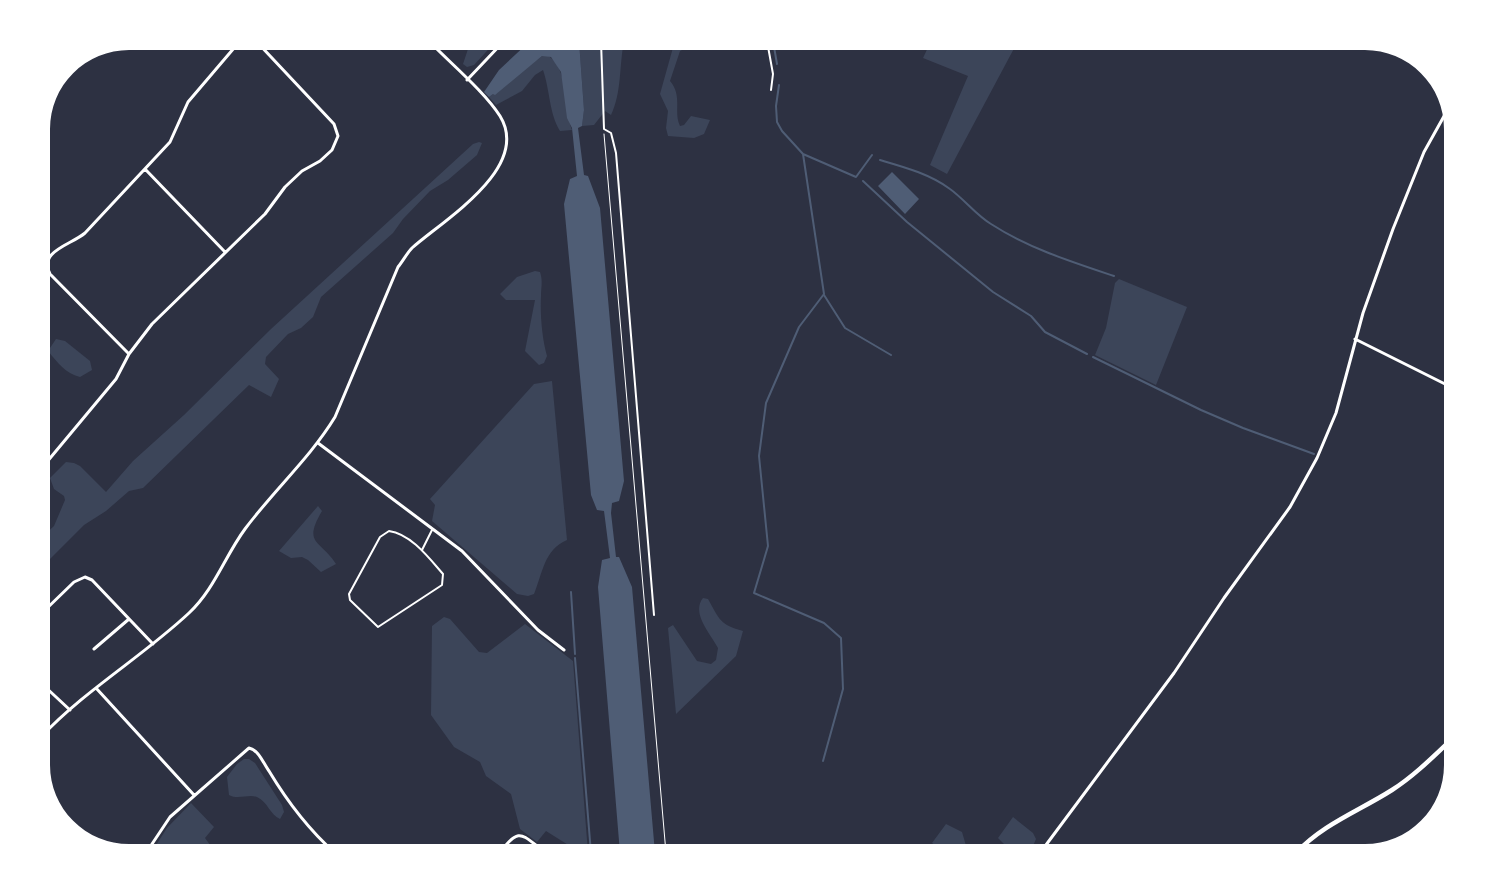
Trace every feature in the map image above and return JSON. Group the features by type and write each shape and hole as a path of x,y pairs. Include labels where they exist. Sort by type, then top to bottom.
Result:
{"street":[{"path":"50,256 77,241 170,142 188,102 232,50"},
{"path":"50,458 112,384 129,354 152,324 265,214 279,193 302,171 327,156 337,139 334,124 264,50"},
{"path":"50,729 70,710 153,644 201,601 244,530 318,443 345,398 398,267 411,249 477,196 497,168 506,144 501,118 438,50"},
{"path":"467,80 495,50"},
{"path":"1047,844 1174,673 1224,598 1290,507 1317,458 1343,392 1355,339 1393,229 1424,152 1443,118"},
{"path":"145,169 225,252"},
{"path":"50,274 129,354"},
{"path":"1355,339 1444,384"},
{"path":"318,443 462,551 538,630 564,650"},
{"path":"50,605 74,582 85,577 92,580 153,644"},
{"path":"94,649 129,618"},
{"path":"96,688 194,794"},
{"path":"50,691 70,710"},
{"path":"1304,844 1312,836 1334,822 1392,790 1444,746"},
{"path":"152,844 170,817 194,794 245,751 254,749 306,824 326,844"},
{"path":"506,844 511,837 518,835 534,844"}],"lane":[{"path":"602,50 604,129 611,133 616,153 654,615"},
{"path":"769,50 773,74 771,90"},
{"path":"422,550 433,528"},
{"path":"394,532 422,550 443,574 442,585 382,627 376,626 350,600 349,594 380,537 385,533 394,532"}],"path":[{"path":"604,129 665,844"}],"shaded area":[{"path":"468,50 488,50 474,65 467,67 463,64"},
{"path":"520,50 580,50 584,110 582,126 578,128 584,175 588,176 600,208 624,481 619,501 612,503 611,513 616,557 619,557 632,587 654,844 619,844 598,587 602,560 610,558 604,511 597,510 591,495 564,204 570,179 577,176 572,128 567,118 561,72 551,57 542,56 495,95 493,94 489,97 484,92 499,70"},
{"path":"580,50 622,50 619,88 611,115 605,111 594,125 582,126 584,110"},
{"path":"672,50 682,50 680,51 670,81 676,92 678,121 680,126 684,125 691,116 710,120 704,134 694,138 668,136 666,128 668,111 660,94"},
{"path":"927,50 1013,50 947,174 930,165 968,76 923,58"},
{"path":"546,55 559,68 565,88 572,130 560,131 556,124 543,70 535,75 522,91 496,105 489,97 542,56"},
{"path":"482,143 477,155 448,180 430,191 403,219 393,233 321,297 313,317 301,328 288,334 266,357 265,364 279,379 271,397 249,385 143,488 129,491 106,511 84,525 50,559 50,530 54,526 65,500 64,496 54,489 50,478 66,462 80,466 106,492 133,461 184,415 271,329 473,144"},
{"path":"892,172 919,199 905,214 878,186"},
{"path":"535,271 540,272 541,278 541,319 547,356 544,363 539,365 525,351 535,300 506,300 500,294 517,277"},
{"path":"1119,279 1187,307 1156,385 1095,355 1106,328 1115,283"},
{"path":"56,339 65,341 90,361 92,370 80,377 70,373 50,353 50,348"},
{"path":"552,381 567,540 553,550 545,562 534,594 528,596 517,594 432,521 435,505 430,499 534,384"},
{"path":"318,506 322,511 316,522 314,536 316,541 336,564 321,572 302,557 291,558 279,551"},
{"path":"703,598 708,599 725,624 743,631 736,656 676,714 668,628 673,625 697,661 711,664 716,660 718,648 700,616 700,604"},
{"path":"444,617 450,619 479,652 487,653 525,624 573,661 587,844 567,844 546,831 537,842 520,829 511,794 486,776 480,762 454,747 431,715 432,626"},
{"path":"244,759 249,759 255,763 282,805 284,812 280,819 257,797 229,795 227,777 237,764"},
{"path":"191,803 214,827 205,838 209,844 157,844 167,828"},
{"path":"1013,817 1033,833 1036,839 1034,844 1004,844 998,838"},
{"path":"946,824 962,832 966,844 933,844 932,843"}],"waterway":[{"path":"775,50 777,64"},
{"path":"779,85 776,106 777,122 782,131 803,154 824,294 799,327 766,403 759,456 768,546 754,593 824,623 841,638 843,689 823,761"},
{"path":"803,154 856,177 872,155"},
{"path":"880,160 934,179 955,193 975,212 1005,233 1051,254 1114,276"},
{"path":"863,181 907,222 993,292 1031,316 1045,332 1087,354"},
{"path":"824,295 845,328 891,355"},
{"path":"1093,357 1201,410 1243,428 1314,454"},
{"path":"571,592 575,654"},
{"path":"575,658 590,844"}]}
